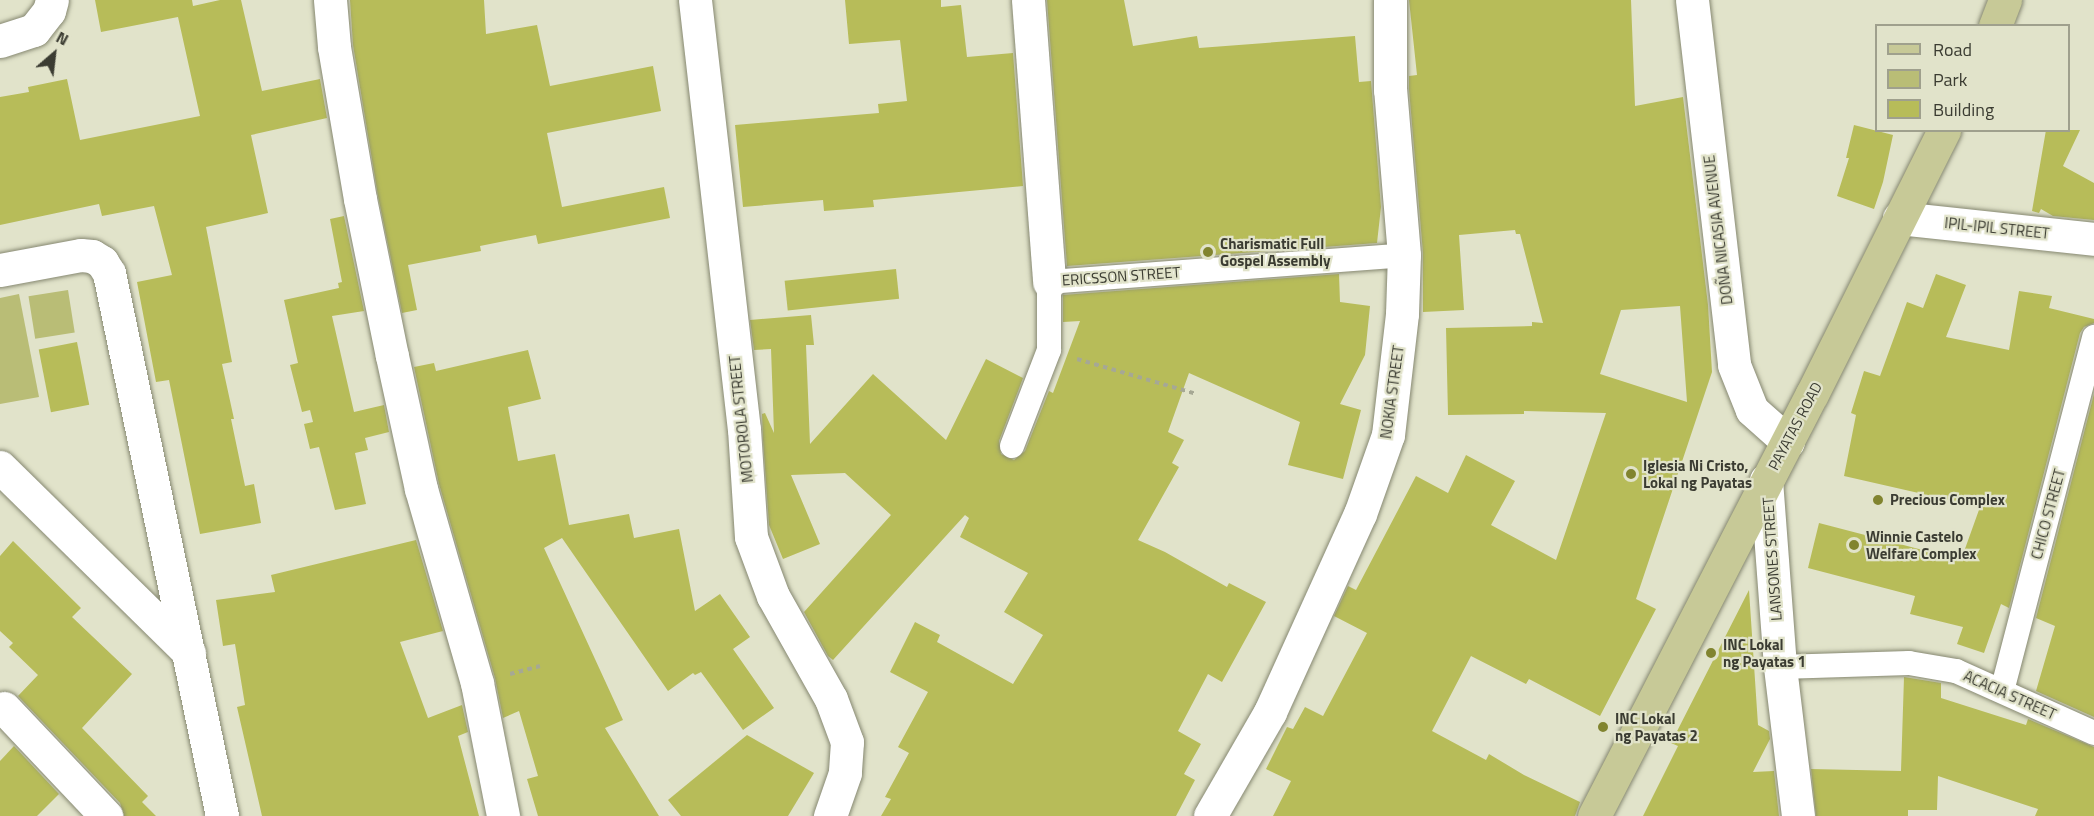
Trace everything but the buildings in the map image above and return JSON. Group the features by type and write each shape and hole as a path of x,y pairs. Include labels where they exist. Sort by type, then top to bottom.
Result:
{"main road":[{"path":"1996,24 2005,0"},
{"name":"PAYATAS ROAD","path":"1593,816 1766,480 1788,442 1943,132"}],"street":[{"path":"0,41 34,30 49,11 52,0"},
{"path":"330,0 334,47 360,199 392,356 421,489 477,683 503,816"},
{"name":"MOTOROLA STREET","path":"696,0 706,115 744,429 751,537 773,596 831,699 847,742 845,772 830,816"},
{"name":"ERICSSON STREET","path":"1028,0 1049,282 1404,255"},
{"name":"NOKIA STREET","path":"1210,816 1270,712 1360,514 1388,435 1402,314 1404,255 1390,90 1390,0"},
{"name":"DOÑA NICASIA AVENUE","path":"1692,0 1734,365 1752,410 1788,442"},
{"name":"IPIL-IPIL STREET","path":"1899,218 2094,239"},
{"path":"0,270 81,255 102,262 110,273 222,816"},
{"path":"1012,446 1049,350 1049,282"},
{"name":"CHICO STREET","path":"2002,691 2094,337"},
{"path":"0,468 189,653"},
{"name":"LANSONES STREET","path":"1766,480 1780,667 1798,816"},
{"name":"ACACIA STREET","path":"1780,667 1910,663 1956,671 2094,733"},
{"path":"4,708 106,816"}],"path":[{"path":"1049,350 1197,394"}],"green space":[{"path":"68,290 75,332 35,339 28,296"},
{"path":"19,294 39,397 0,404 0,298"}],"place":[{"name":"Charismatic Full Gospel Assembly","path":"1208,252"},
{"name":"Iglesia Ni Cristo, Lokal ng Payatas","path":"1631,474"},
{"name":"Precious Complex","path":"1878,500"},
{"name":"Winnie Castelo Welfare Complex","path":"1854,545"},
{"name":"INC Lokal ng Payatas 1","path":"1711,653"},
{"name":"INC Lokal ng Payatas 2","path":"1603,727"}]}
